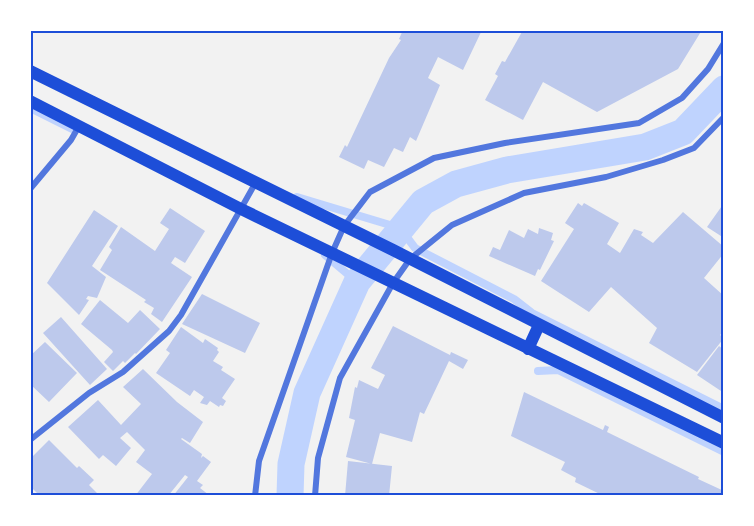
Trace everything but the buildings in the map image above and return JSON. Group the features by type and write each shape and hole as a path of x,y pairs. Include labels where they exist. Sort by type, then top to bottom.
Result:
{"main road":[{"path":"30,71 393,250 724,418"},
{"path":"30,101 332,253 724,443"},
{"path":"528,349 539,324"}],"street":[{"path":"255,496 259,461 332,253 344,226 370,192 434,158 505,143 639,123 682,98 708,69 724,44"},
{"path":"315,496 318,458 340,378 388,280 410,259 452,225 524,193 606,177 694,148 724,117"},
{"path":"30,189 80,126"},
{"path":"30,440 89,393 123,372 169,331 181,315 256,182"}],"waterway":[{"path":"290,496 291,464 307,393 357,282 423,202 456,184 507,170 645,147 683,132 724,89"},
{"path":"30,108 72,129"},
{"path":"297,197 400,228 415,248 514,299 532,313 724,409"},
{"path":"325,255 357,282"},
{"path":"538,371 558,370 724,452"}]}
